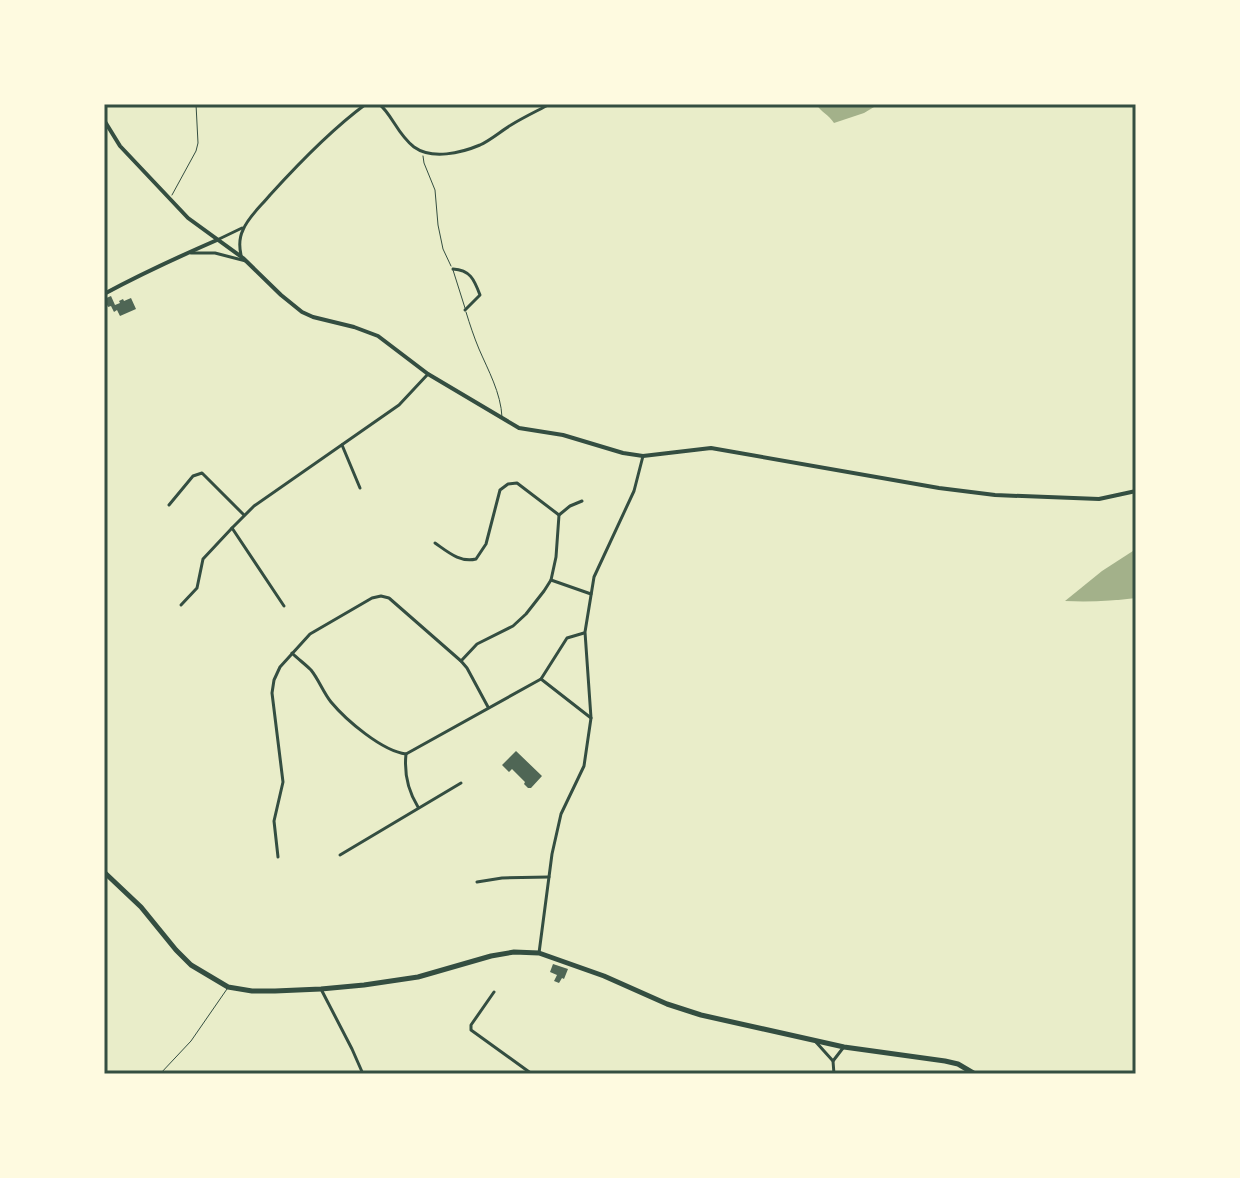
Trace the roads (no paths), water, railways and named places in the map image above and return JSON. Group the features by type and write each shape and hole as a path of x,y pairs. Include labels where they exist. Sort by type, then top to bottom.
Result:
{"main road":[{"path":"104,872 141,907 191,965 228,987 252,991 321,989 418,977 514,952 539,953 701,1015 844,1047 945,1061 958,1064 975,1074"}],"street":[{"path":"245,260 239,241 243,228 293,169 366,104"},
{"path":"379,104 386,109 399,132 414,146 434,155 482,144 550,104"},
{"path":"104,120 120,146 188,218 245,260 302,312 378,336 428,374 519,428 563,435 643,456 711,448 995,495 1099,499 1136,491"},
{"path":"104,294 243,228"},
{"path":"187,253 215,253 245,260"},
{"path":"453,269 464,270 470,275 480,295 465,310"},
{"path":"181,605 197,588 203,559 244,515 399,405 428,374"},
{"path":"342,445 360,488"},
{"path":"539,953 561,814 584,766 591,718 585,632 594,577 634,491 643,456"},
{"path":"169,505 193,476 202,473 244,515"},
{"path":"435,543 459,559 476,559 486,544 500,490 508,484 517,483 559,515"},
{"path":"461,661 477,644 513,626 526,614 551,580 559,515 582,501"},
{"path":"232,528 284,606"},
{"path":"551,580 591,594"},
{"path":"278,857 274,821 283,782 272,693 280,667 310,634 372,598 389,598 461,661 488,707"},
{"path":"292,653 311,671 342,714 379,743 397,753 406,754 541,679 567,638 585,632"},
{"path":"541,679 591,718"},
{"path":"406,754 409,789 419,808"},
{"path":"340,855 461,783"},
{"path":"477,882 549,877"},
{"path":"321,989 363,1074"},
{"path":"494,992 471,1025 471,1030 532,1074"},
{"path":"815,1041 833,1061 834,1074"},
{"path":"833,1061 844,1047"}],"lane":[{"path":"171,198 196,151 196,104"},
{"path":"424,152 424,163 435,190 443,249 453,269 475,341 487,363 502,408 502,419"},
{"path":"160,1074 191,1041 228,987"}]}
